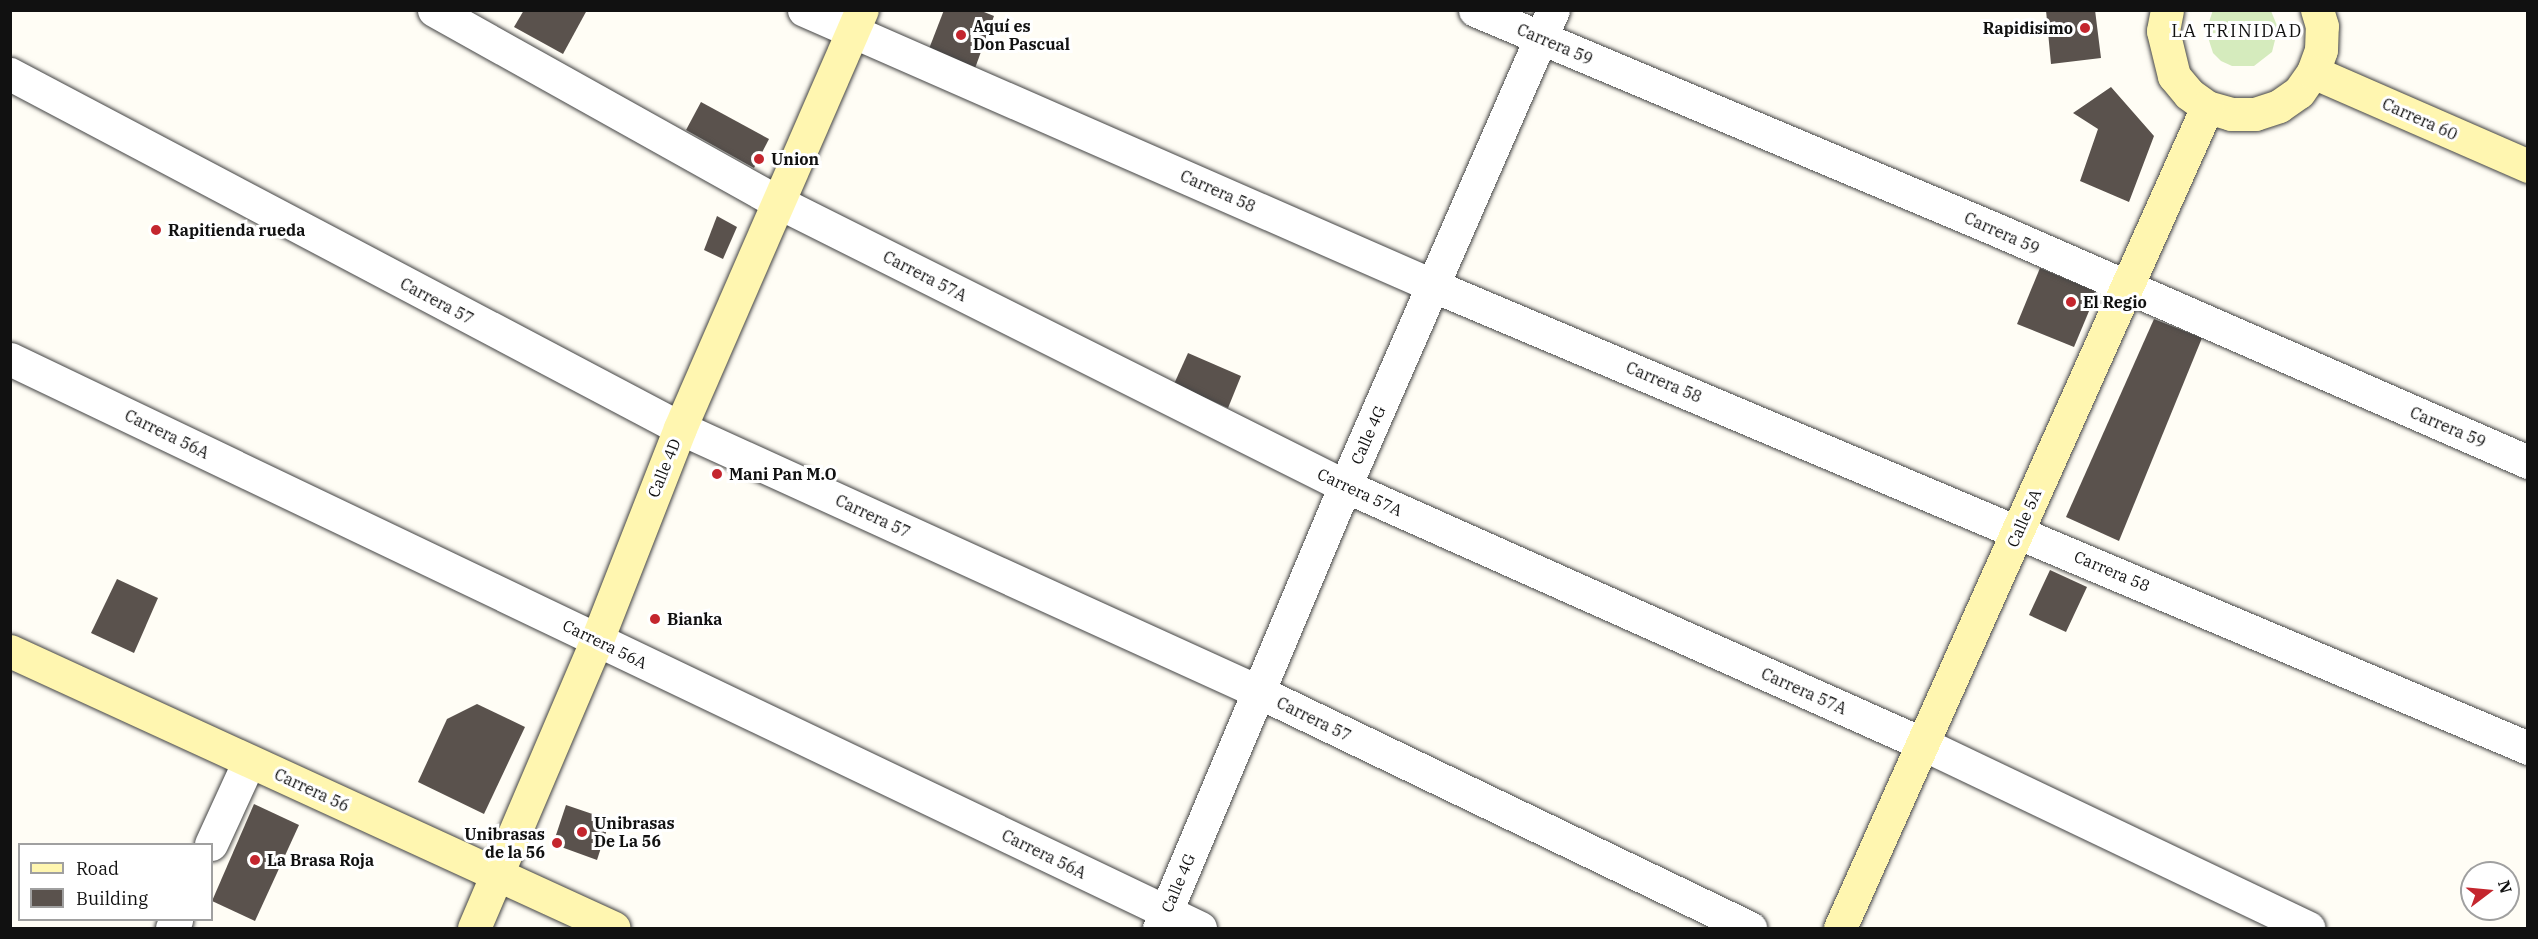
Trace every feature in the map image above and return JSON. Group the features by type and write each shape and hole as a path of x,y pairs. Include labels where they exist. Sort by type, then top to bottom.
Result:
{"street":[{"name":"Carrera 57A","path":"434,10 778,202 1345,486 1923,744 2308,928"},
{"name":"Carrera 58","path":"804,10 858,20 1434,286 2528,748"},
{"name":"Carrera 59","path":"1475,10 1547,25 2126,289 2528,462"},
{"path":"2167,10 2163,31 2174,76 2189,94 2207,106 2231,114 2255,114 2279,106 2299,92 2313,72 2321,50 2317,10"},
{"name":"Calle 4D","path":"474,928 597,640 680,428 858,20"},
{"name":"Calle 4G","path":"1162,920 1345,486 1547,25"},
{"name":"Carrera 60","path":"2313,72 2528,166"},
{"name":"Carrera 57","path":"10,74 680,428 1259,692 1750,928"},
{"name":"Calle 5A","path":"1840,928 2207,106"},
{"name":"Carrera 56A","path":"10,359 597,640 1162,920 1200,928"},
{"name":"Carrera 56","path":"10,651 614,928"},
{"path":"211,843 249,761"}],"green space":[{"path":"2213,10 2271,11 2278,28 2272,52 2254,66 2232,66 2221,61 2213,53 2206,31"}],"building":[{"path":"524,10 587,10 563,54 514,27"},
{"name":"Aquí es Don Pascual","path":"944,10 979,10 994,16 974,71 927,54"},
{"path":"2046,10 2095,10 2101,58 2051,64"},
{"path":"2111,87 2154,136 2129,202 2080,181 2098,129 2073,113"},
{"path":"701,102 769,139 754,168 686,130"},
{"path":"717,216 737,227 723,259 704,250"},
{"path":"2040,268 2097,292 2074,347 2017,324"},
{"path":"2154,319 2202,338 2119,541 2066,517"},
{"path":"1188,353 1241,376 1228,408 1174,384"},
{"path":"2050,570 2087,587 2066,632 2029,615"},
{"path":"117,579 158,598 134,653 91,633"},
{"path":"477,704 525,727 484,814 418,782 447,719"},
{"name":"La Brasa Roja","path":"254,804 299,825 255,921 213,901"},
{"name":"Unibrasas De La 56","path":"566,805 610,820 597,860 553,844"}],"place":[{"name":"Rapidisimo","path":"2085,28"},
{"name":"Aquí es Don Pascual","path":"961,35"},
{"name":"Union","path":"759,159"},
{"name":"Rapitienda rueda","path":"156,230"},
{"name":"El Regio","path":"2071,302"},
{"name":"Mani Pan M.O","path":"717,474"},
{"name":"Bianka","path":"655,619"},
{"name":"Unibrasas De La 56","path":"582,832"},
{"name":"Unibrasas de la 56","path":"557,843"},
{"name":"La Brasa Roja","path":"255,860"}],"district":[{"name":"LA TRINIDAD","path":"2237,31"}]}
